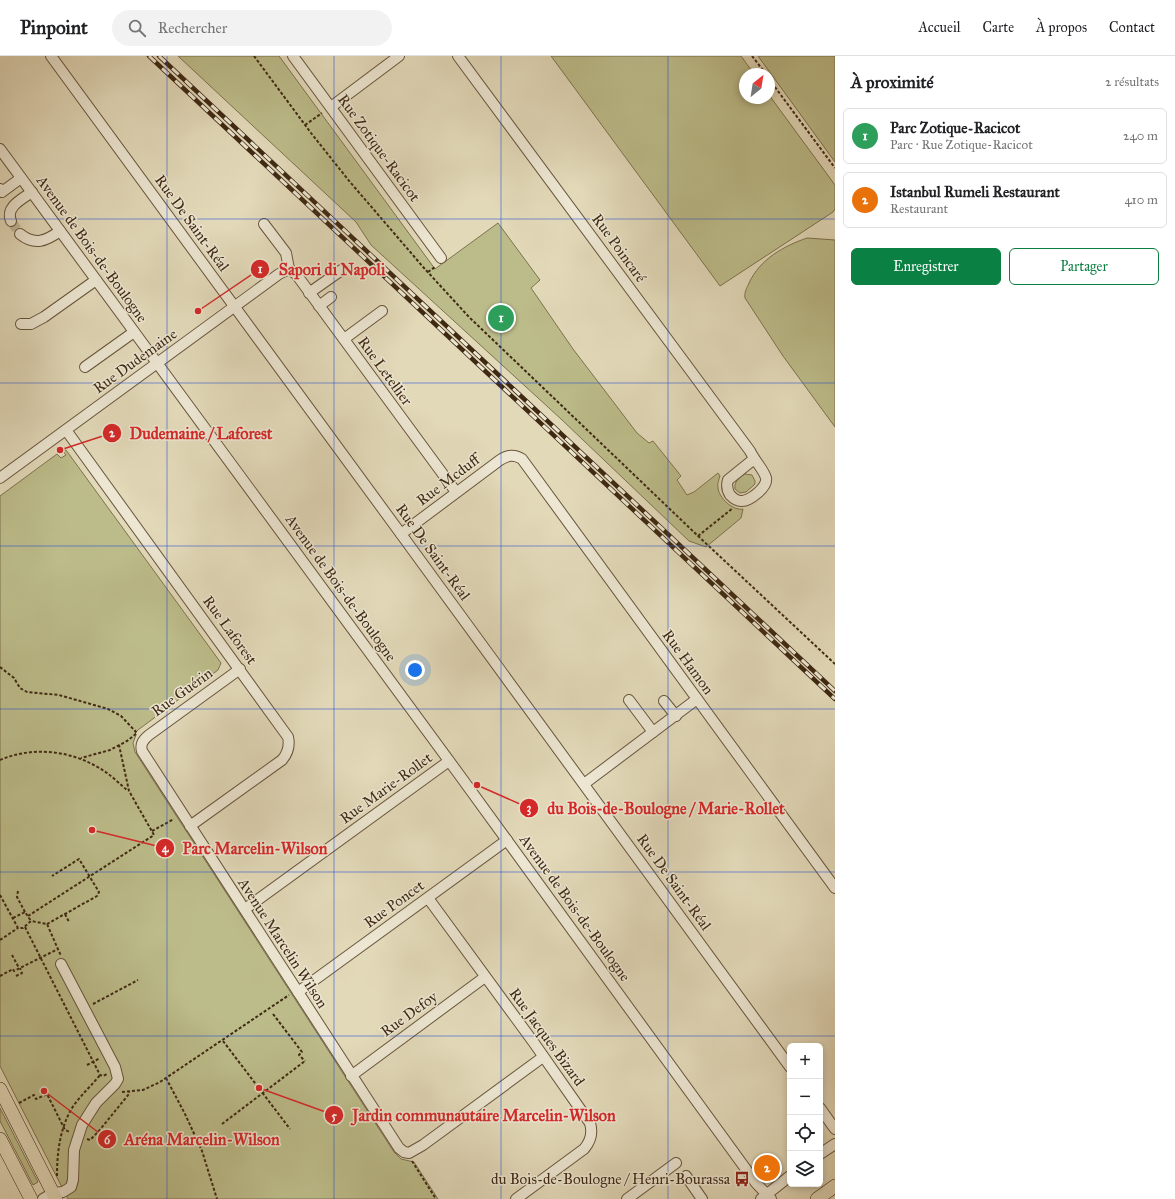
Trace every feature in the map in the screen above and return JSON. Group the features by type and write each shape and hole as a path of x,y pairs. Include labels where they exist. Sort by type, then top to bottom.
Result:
{"main road":[{"path":"0,1089 55,1197"},
{"path":"0,1139 31,1199"},
{"path":"817,1199 835,1186"}],"street":[{"name":"Rue De Saint-Réal","path":"51,56 787,1063"},
{"name":"Rue Zotique-Racicot","path":"293,56 326,110 441,258"},
{"path":"326,110 399,56"},
{"name":"Rue Poincaré","path":"458,56 750,451 754,460"},
{"name":"Avenue de Bois-de-Boulogne","path":"0,149 449,760 766,1197"},
{"path":"1,192 21,178"},
{"path":"11,221 9,213 12,208 32,192"},
{"path":"264,224 286,253 289,270"},
{"path":"20,234 31,240 41,241 49,239 60,231"},
{"path":"310,293 342,269"},
{"name":"Rue Dudemaine","path":"0,478 282,272 289,270"},
{"name":"Rue Letellier","path":"289,270 296,274 456,492"},
{"path":"21,324 31,324 44,317 96,280"},
{"path":"319,306 331,297"},
{"path":"344,339 382,311"},
{"path":"85,367 134,332"},
{"name":"Rue Laforest","path":"66,430 286,733 289,744 288,751 279,762 190,826"},
{"name":"Rue Mcduff","path":"401,534 500,460 508,456 515,456"},
{"name":"Rue Hamon","path":"515,456 522,459 526,464 835,888"},
{"name":"Rue Guérin","path":"143,740 240,669"},
{"path":"584,784 697,699"},
{"path":"629,700 653,732"},
{"path":"664,701 676,716"},
{"name":"Avenue Marcelin Wilson","path":"143,740 141,746 143,754 245,910 294,993 397,1145 412,1157"},
{"name":"Rue Marie-Rollet","path":"245,910 449,760"},
{"name":"Rue Poncet","path":"294,993 507,840"},
{"name":"Rue Jacques Bizard","path":"428,898 588,1120 591,1130 591,1137 581,1151 516,1199"},
{"path":"55,1197 69,1189 73,1183 73,1156 78,1136 91,1110 100,1098 115,1084 118,1076 115,1067 62,961"},
{"name":"Rue Defoy","path":"351,1076 485,977"},
{"path":"412,1157 423,1145 543,1057"},
{"path":"823,1112 835,1129"},
{"path":"823,1152 835,1144"},
{"path":"627,1199 676,1163"},
{"path":"686,1176 702,1199"},
{"path":"766,1197 787,1179"}],"path":[{"path":"254,56 305,125 350,182 428,272 483,330 557,399 698,536 835,664"},
{"path":"752,56 761,68"},
{"path":"775,87 835,168"},
{"path":"305,125 326,110"},
{"path":"428,272 435,267"},
{"path":"698,536 734,507"},
{"path":"0,667 14,678 20,688 27,692 58,695 108,710 121,716 137,733 119,745 101,753 81,758"},
{"path":"28,916 152,837 154,834 129,792 119,745"},
{"path":"0,760 13,755 32,752 63,753 81,758 107,773 129,792"},
{"path":"152,831 177,818"},
{"path":"18,891 17,897 31,921 47,924 98,894 98,890 79,859 52,876"},
{"path":"0,895 18,928"},
{"path":"13,918 25,912"},
{"path":"65,914 69,922"},
{"path":"0,940 18,928 26,927 31,921"},
{"path":"47,924 62,961"},
{"path":"26,927 95,1061 100,1075"},
{"path":"0,976 13,969 14,971 58,949"},
{"path":"12,955 22,973 16,976"},
{"path":"96,1002 138,980"},
{"path":"103,993 106,998"},
{"path":"118,1092 143,1090 166,1078 294,993"},
{"path":"222,1124 305,1061 299,1055 302,1052 273,1014"},
{"path":"223,1040 290,1128"},
{"path":"87,1065 95,1061"},
{"path":"56,1178 60,1139 74,1106 100,1075 104,1076 110,1072"},
{"path":"166,1078 202,1151 217,1199"},
{"path":"78,1136 90,1140 129,1094 129,1092"},
{"path":"18,1104 34,1095 36,1099 47,1094 65,1130"},
{"path":"412,1157 436,1199"},
{"path":"57,1160 62,1160"}],"green space":[{"path":"178,56 279,56 435,269 498,223 540,280 531,288 573,349 637,433 649,443 653,441 681,476 677,480 687,495 694,492 718,473 720,476 718,486 721,496 731,506 743,509 741,518 706,547 689,541 561,419 371,245 356,222"},
{"path":"551,56 741,56 750,68 739,68 739,104 775,103 835,185 835,209 833,212 720,286"},
{"path":"758,56 835,56 835,162 775,79 775,68 767,68"},
{"path":"807,238 835,240 835,427 783,356 745,298 749,283 759,267 766,260 781,249"},
{"path":"62,450 66,450 221,663 218,670 135,733 136,735 133,743 135,752 394,1152 401,1159 414,1162 438,1199 68,1199 0,1066 0,496 57,454 61,458 66,455"},
{"path":"745,474 752,475 755,484 746,492 740,493 735,489 735,484 739,478"},
{"path":"0,1108 38,1182 33,1185 0,1121"}],"tunnel":[{"path":"11,221 20,234"}],"railway":[{"path":"149,56 835,699"},
{"path":"159,56 835,691"}],"place":[{"name":"Sapori di Napoli","path":"198,311"},
{"name":"Parc Zotique-Racicot","path":"501,318"},
{"name":"Dudemaine / Laforest","path":"60,450"},
{"name":"du Bois-de-Boulogne / Marie-Rollet","path":"477,785"},
{"name":"Parc Marcelin-Wilson","path":"92,830"},
{"name":"Jardin communautaire Marcelin-Wilson","path":"259,1088"},
{"name":"Aréna Marcelin-Wilson","path":"44,1091"},
{"name":"Istanbul Rumeli Restaurant","path":"767,1168"},
{"name":"du Bois-de-Boulogne / Henri-Bourassa","path":"742,1179"}]}
